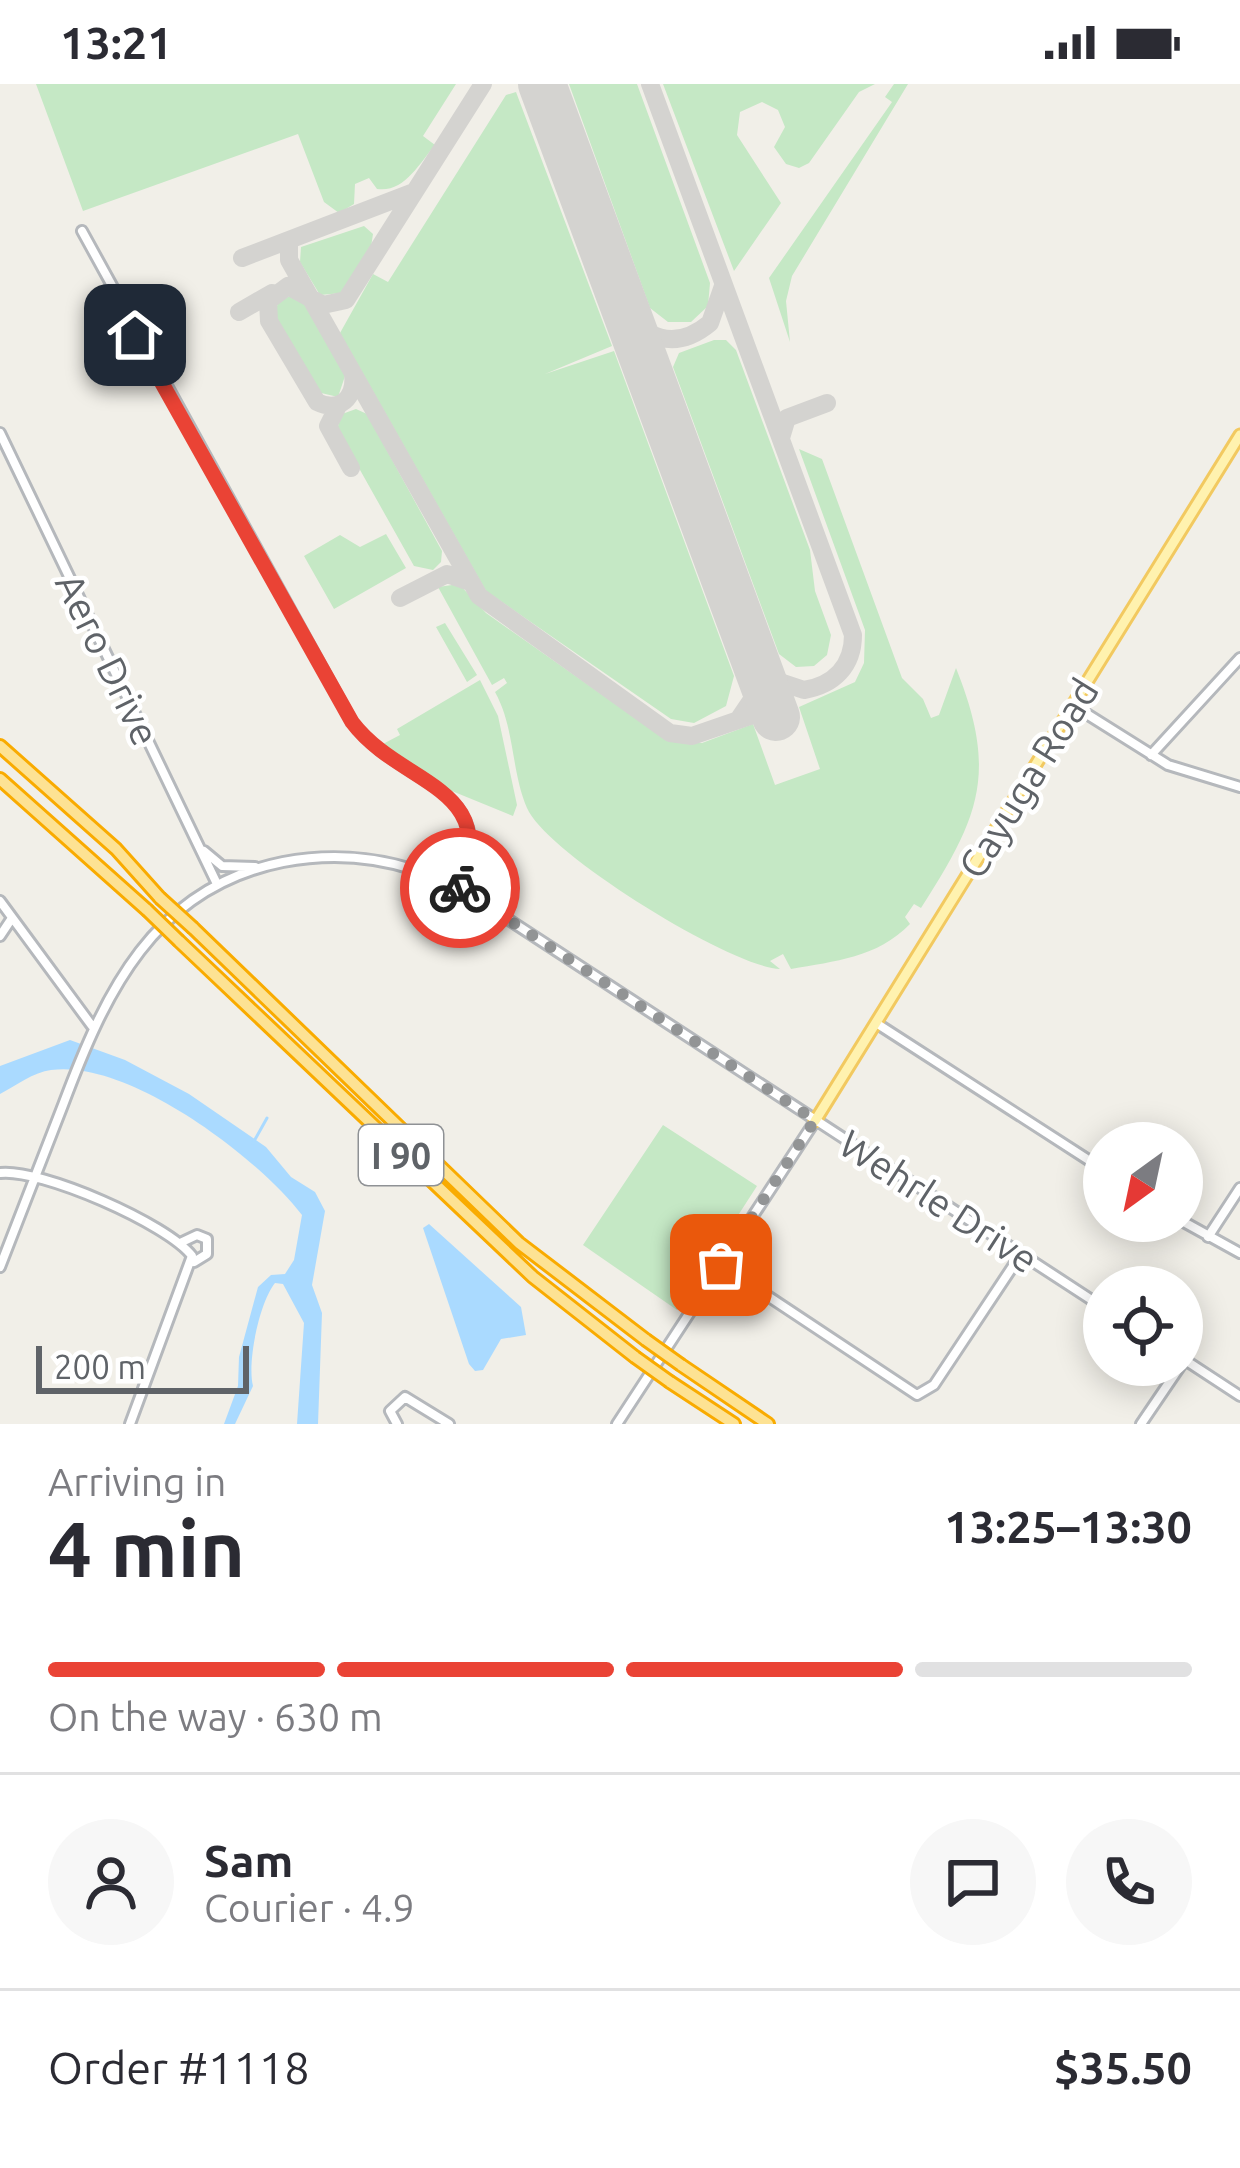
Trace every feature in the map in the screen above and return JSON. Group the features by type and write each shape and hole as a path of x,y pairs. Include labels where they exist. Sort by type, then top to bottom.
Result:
{"highway":[{"name":"I 90","path":"0,746 116,849 160,898 519,1243 646,1340 768,1424"},
{"name":"I 90","path":"0,779 146,910 533,1277 635,1357 734,1424"}],"main road":[{"name":"Cayuga Road","path":"815,1120 1240,435"}],"street":[{"path":"82,231 352,722 372,744 447,795 467,818 471,862 460,888"},
{"name":"Aero Drive","path":"0,433 217,884"},
{"path":"1151,755 1240,658"},
{"path":"1073,706 1151,755 1240,787"},
{"path":"200,848 232,869 268,866"},
{"name":"Wehrle Drive","path":"0,1267 93,1027 141,945 172,914 217,884 268,866 353,856 424,871 460,888 1083,1294"},
{"path":"0,902 93,1027"},
{"path":"0,937 12,918"},
{"path":"876,1023 1083,1156"},
{"path":"617,1424 815,1120"},
{"path":"0,1173 35,1176 180,1243 194,1262"},
{"path":"1208,1238 1240,1188"},
{"path":"130,1424 194,1262 209,1250 207,1239 196,1235 180,1243"},
{"path":"1203,1235 1240,1253"},
{"path":"721,1265 917,1395 934,1385 1021,1254"},
{"path":"1203,1374 1240,1396"},
{"path":"1141,1424 1166,1386"},
{"path":"397,1424 390,1411 405,1397 449,1424"}],"green space":[{"path":"36,84 456,84 423,136 435,145 410,176 387,189 377,189 369,178 355,184 354,204 339,213 324,202 298,134 83,211"},
{"path":"569,84 637,84 710,283 708,306 691,322 668,322 650,308"},
{"path":"663,84 875,84 859,92 809,163 799,168 786,164 774,147 785,127 778,110 762,102 740,112 737,135 781,203 734,271"},
{"path":"894,84 908,84 792,276 786,301 790,342 769,278 892,102 885,97"},
{"path":"516,92 612,346 545,374 614,351 734,676 726,706 694,723 671,719 486,591 340,333 373,274 388,282 506,95"},
{"path":"364,226 373,234 371,247 342,293 320,295 300,262 301,247"},
{"path":"294,295 304,302 345,376 338,397 317,392 274,315 279,300"},
{"path":"726,340 736,350 810,550 815,591 831,635 827,655 814,666 796,667 779,654 673,367 679,353"},
{"path":"356,409 367,414 442,551 441,562 433,570 414,566 337,429 342,414"},
{"path":"799,449 822,459 902,678 923,699 931,718 939,715 956,668 977,737 979,766 969,819 921,908 914,904 905,917 910,924 884,944 839,960 791,969 783,954 770,961 780,969 722,949 642,905 541,828 522,794 495,692 507,683 504,678 492,685 438,587 459,584 486,613 668,741 702,743 753,724 775,785 820,769 799,707 855,682 864,663 865,630"},
{"path":"386,534 406,568 334,609 304,556 340,535 360,547"},
{"path":"445,623 477,675 467,682 436,627"},
{"path":"480,680 498,716 517,805 513,816 447,789 381,745 400,735 397,729"},
{"path":"663,1125 757,1186 677,1310 583,1245"}],"water":[{"path":"70,1040 125,1060 189,1094 266,1147 291,1177 315,1192 325,1211 312,1285 322,1313 318,1424 297,1424 304,1323 283,1284 275,1283 256,1333 253,1386 235,1424 224,1424 238,1386 239,1357 258,1287 271,1275 285,1274 294,1260 302,1215 224,1141 153,1096 117,1080 82,1071 51,1070 0,1094 0,1066"},
{"path":"429,1224 521,1307 526,1335 501,1339 483,1370 475,1371 469,1364 423,1228"}],"waterway":[{"path":"253,1143 267,1118"}],"taxiway":[{"path":"353,374 352,390 344,401 332,406 317,402 269,321 268,301 288,286 323,305 346,300 483,84"},
{"path":"650,84 853,635 850,656 840,672 804,690 771,679 749,643"},
{"path":"242,258 414,192"},
{"path":"289,241 289,260 479,596 670,733 692,736 750,716"},
{"path":"622,301 649,333 672,339 710,323 723,286"},
{"path":"239,312 272,293"},
{"path":"781,438 787,418 827,403"},
{"path":"338,406 328,426 351,468"},
{"path":"400,598 447,574 470,582"},
{"path":"738,720 757,692 755,665"}],"runway":[{"path":"542,84 776,717"}],"way so far":[{"path":"460,888 815,1120 721,1265"}],"route":[{"path":"135,335 358,731 447,795 467,818 473,840 471,862 460,888"}]}
